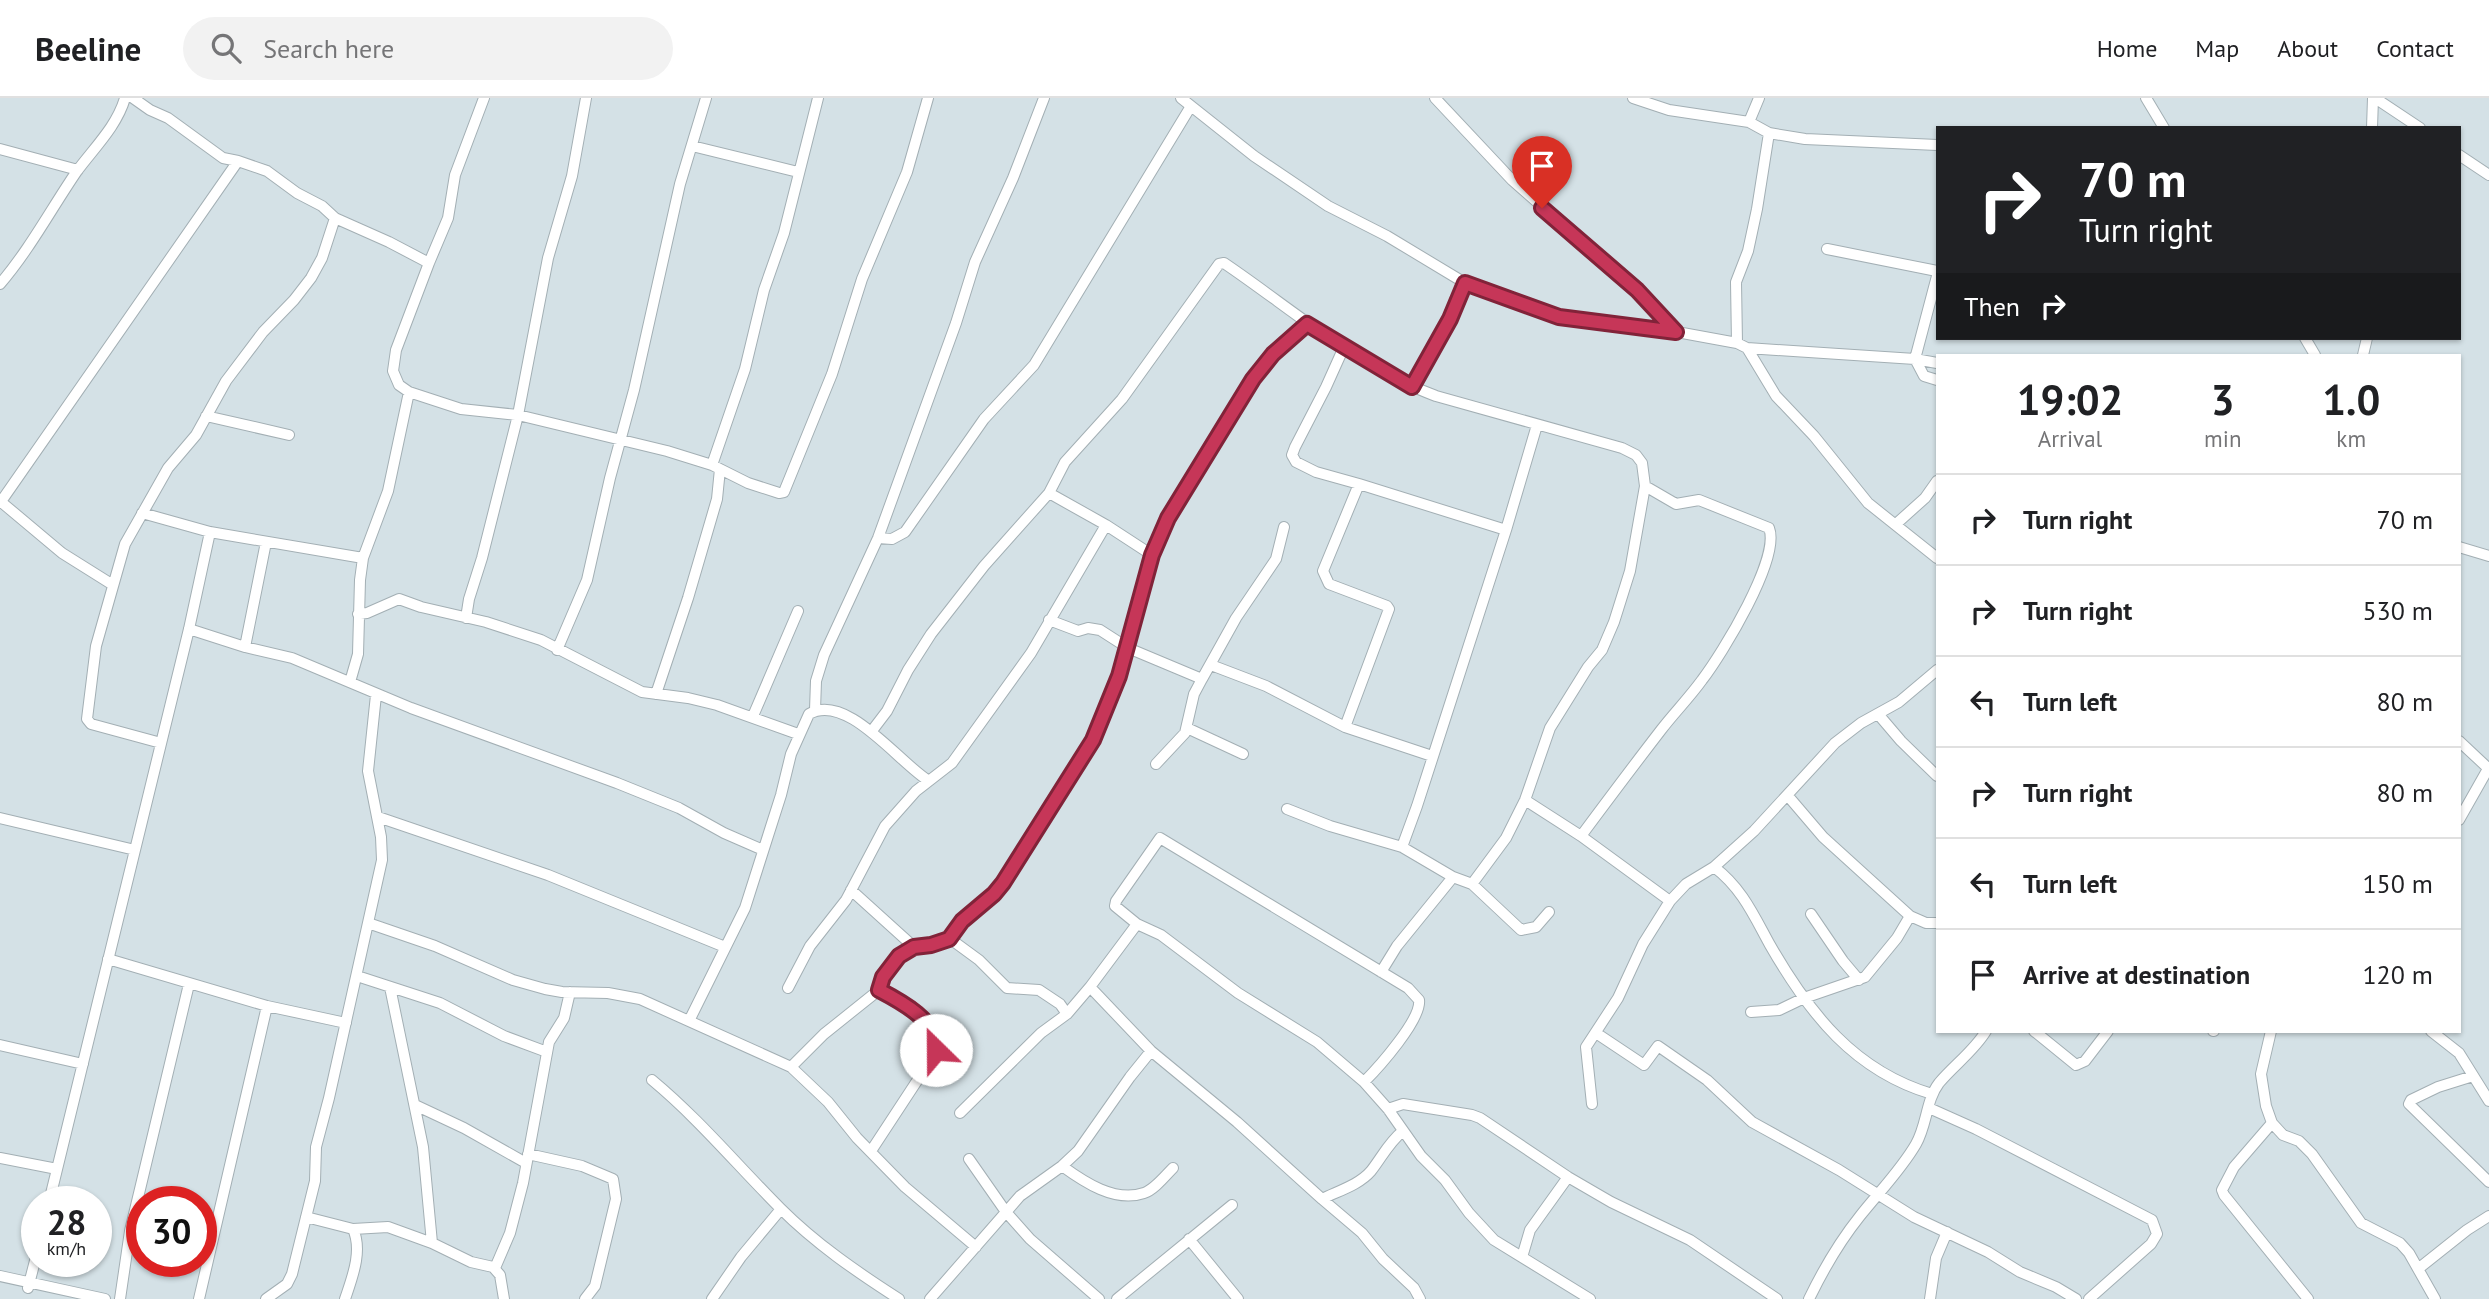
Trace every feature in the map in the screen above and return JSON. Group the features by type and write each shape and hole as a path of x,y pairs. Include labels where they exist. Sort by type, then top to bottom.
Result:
{"street":[{"path":"0,284 14,268 78,170 112,124 125,98"},
{"path":"133,98 168,118 223,158 267,172 322,206 335,218 429,263"},
{"path":"484,98 454,175 447,218 396,350 393,371 399,385 409,393 461,409 518,415 667,451 716,467 748,483 779,493 783,492 832,374 862,279 907,172 929,98"},
{"path":"466,618 518,415 548,258 572,176 586,98"},
{"path":"557,650 587,580 634,390 680,184 706,98"},
{"path":"656,694 718,499 716,467 745,369 760,303 784,233 818,98"},
{"path":"815,710 816,681 824,655 878,538 956,323 975,262 1013,178 1044,98"},
{"path":"1181,98 1254,156 1328,206 1387,236 1465,283 1559,317 1676,332 1742,345 1936,363"},
{"path":"1435,98 1512,180 1637,290 1676,332"},
{"path":"1633,98 1669,110 1749,122 1769,133 1805,139 1936,145"},
{"path":"1669,110 1672,98"},
{"path":"1749,122 1759,98"},
{"path":"2146,98 2163,126"},
{"path":"2372,126 2374,98 2417,126"},
{"path":"878,538 892,539 905,532 984,419 1034,365 1191,106"},
{"path":"1769,133 1753,230 1736,282 1742,345 1776,396 1814,436 1868,503 1936,557"},
{"path":"692,146 798,172"},
{"path":"0,149 78,170"},
{"path":"2461,156 2489,176"},
{"path":"113,585 62,553 0,502 239,161"},
{"path":"161,743 91,724 87,719 96,646 125,544 168,468 196,436 226,380 262,332 294,300 311,278 322,258 335,218"},
{"path":"1827,249 1936,274"},
{"path":"871,732 887,711 908,670 931,634 984,566 1049,493 1065,462 1122,400 1219,264 1224,263 1307,324 1412,387 1622,448 1636,455 1642,463 1645,486 1630,571 1614,622 1602,650 1588,667 1550,728 1525,800 1506,838 1472,884"},
{"path":"1936,278 1915,359 1924,376 1936,380"},
{"path":"1412,387 1450,319 1465,283"},
{"path":"791,1067 824,1034 879,990 883,977 899,956 914,947 949,939 962,921 1003,883 1093,740 1112,698 1152,555 1168,518 1253,379 1273,354 1307,324"},
{"path":"1344,347 1292,455 1296,462 1315,472 1506,530"},
{"path":"350,682 358,654 363,558 388,491 409,393"},
{"path":"206,416 289,435"},
{"path":"1402,847 1506,530 1537,425"},
{"path":"1896,524 1925,498 1936,482"},
{"path":"1345,727 1389,609 1329,584 1324,578 1323,571 1359,484"},
{"path":"1581,836 1661,729 1703,679 1753,596 1768,557 1772,536 1769,528 1699,500 1676,504 1645,486"},
{"path":"1049,493 1152,555"},
{"path":"142,513 210,531 363,558"},
{"path":"788,988 806,951 846,900 885,826 906,801 952,763 1031,653 1106,525"},
{"path":"1156,764 1175,746 1187,728 1194,694 1236,618 1276,559 1284,527"},
{"path":"53,1186 189,629 210,531"},
{"path":"245,647 266,542"},
{"path":"2461,548 2489,556"},
{"path":"358,614 367,613 399,599 527,635 583,660 633,688 688,698 753,716 798,734"},
{"path":"753,716 797,611"},
{"path":"1048,620 1078,631 1088,628 1100,630 1128,648 1202,680"},
{"path":"189,629 245,647 292,658 376,695 617,783 679,808 724,833 763,850"},
{"path":"1211,665 1266,686 1345,727 1433,756"},
{"path":"1592,1104 1586,1048 1618,998 1643,944 1670,901 1686,884 1714,867 1788,796 1835,743 1861,723 1899,702 1936,671"},
{"path":"266,1299 289,1282 315,1181 316,1147 382,860 378,817 368,771 376,695"},
{"path":"690,1021 745,908 798,734 809,714 824,708 837,710 871,732 929,781"},
{"path":"1878,714 1936,775"},
{"path":"1187,728 1243,754"},
{"path":"2461,743 2488,768 2461,816"},
{"path":"1788,796 1823,837 1910,916 1926,923 1936,923"},
{"path":"1525,800 1581,836 1670,901"},
{"path":"1287,809 1330,827 1402,847 1453,877 1472,884 1521,930 1536,927 1549,912"},
{"path":"378,817 548,875 725,947"},
{"path":"0,818 135,850"},
{"path":"1364,1083 1378,1069 1419,1014 1419,1000 1408,988 1163,839 1157,841 1115,906 1137,924 1161,935 1238,993 1317,1042 1364,1083 1388,1110 1421,1156 1445,1180 1469,1213 1494,1240 1590,1299"},
{"path":"1714,867 1726,876 1747,901 1772,948 1824,1026 1854,1054 1903,1083 1933,1094"},
{"path":"1381,972 1397,946 1453,877"},
{"path":"851,890 914,947"},
{"path":"1811,914 1859,980"},
{"path":"1751,1012 1779,1010 1870,974 1910,916"},
{"path":"368,923 545,989 608,993 640,999 791,1067 828,1102 857,1138 905,1187 975,1247"},
{"path":"960,1113 1041,1033 1067,1014 1137,924"},
{"path":"949,939 979,960 1007,988 1039,989 1060,1004 1067,1014"},
{"path":"108,959 267,1006 346,1023"},
{"path":"357,976 440,1003 504,1036 547,1052"},
{"path":"120,1299 130,1231 189,984"},
{"path":"390,987 423,1147 432,1243"},
{"path":"1090,987 1151,1051 1237,1122 1362,1233 1420,1299"},
{"path":"871,1151 932,1058 937,1041 916,1012 879,990"},
{"path":"495,1268 510,1233 549,1042 564,1018 570,992"},
{"path":"199,1299 267,1006"},
{"path":"1596,1033 1644,1065 1658,1046 1707,1080 1752,1122 1879,1193 1914,1217 1988,1252 2020,1272 2056,1287 2076,1299"},
{"path":"1809,1299 1833,1255 1917,1143 1933,1094 1984,1033"},
{"path":"2036,1033 2076,1065 2085,1061 2106,1033"},
{"path":"2270,1033 2261,1074 2266,1106 2272,1123 2283,1135 2299,1142 2312,1154 2361,1223 2400,1243 2435,1299"},
{"path":"2434,1033 2459,1052 2489,1101"},
{"path":"0,1045 83,1064"},
{"path":"936,1297 1020,1196 1062,1166 1078,1150 1151,1051"},
{"path":"2473,1076 2438,1087 2411,1100 2409,1104 2489,1182"},
{"path":"652,1080 687,1110 781,1209 828,1251 899,1299"},
{"path":"1388,1110 1403,1104 1472,1115 1569,1178 1611,1202 1690,1240 1777,1299"},
{"path":"415,1105 527,1159 582,1166 613,1179 616,1199 596,1286 585,1299"},
{"path":"1928,1108 1976,1129 2152,1220 2157,1234 2151,1244 2089,1299"},
{"path":"2272,1123 2234,1167 2222,1190 2308,1299"},
{"path":"1322,1199 1359,1181 1370,1172 1383,1152 1404,1131"},
{"path":"0,1158 57,1169"},
{"path":"969,1159 1006,1212 1030,1239 1099,1299"},
{"path":"1062,1166 1109,1193 1129,1196 1146,1193 1173,1168"},
{"path":"1522,1257 1530,1230 1569,1178"},
{"path":"1117,1299 1232,1205"},
{"path":"712,1299 741,1257 781,1209"},
{"path":"2418,1269 2489,1216"},
{"path":"306,1217 353,1229 388,1227 432,1243 471,1262 495,1268 500,1275 504,1299"},
{"path":"345,1299 356,1262 357,1242 353,1229"},
{"path":"1930,1299 1936,1258 1947,1232"},
{"path":"1189,1239 1238,1299"},
{"path":"0,1276 29,1285 105,1299"},
{"path":"29,1285 31,1277"}],"route":[{"path":"936,1050 937,1041 932,1031 916,1012 879,990 883,977 899,956 909,949 949,939 962,921 994,894 1093,740 1112,698 1152,555 1168,518 1253,379 1273,354 1307,324 1412,387 1450,319 1465,283 1559,317 1676,332 1637,290 1542,208"}]}
